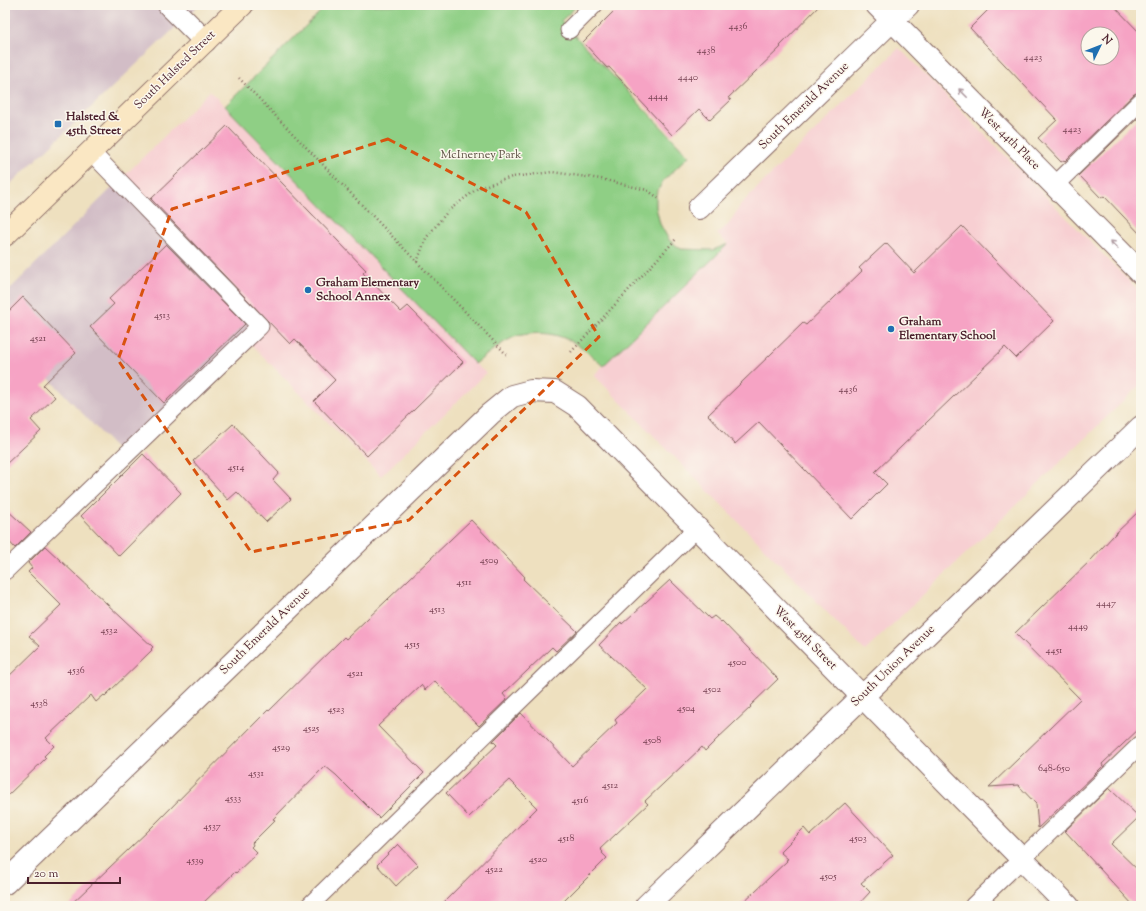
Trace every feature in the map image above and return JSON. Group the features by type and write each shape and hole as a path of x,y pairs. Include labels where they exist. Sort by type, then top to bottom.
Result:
{"main road":[{"name":"South Halsted Street","path":"5,235 242,5"}],"street":[{"path":"169,5 205,41"},
{"name":"West 44th Place","path":"877,5 1141,273"},
{"name":"South Emerald Avenue","path":"699,208 908,5"},
{"name":"South Emerald Avenue","path":"5,882 490,414 512,396 531,391"},
{"name":"West 45th Street","path":"531,391 555,392 577,406 1068,906"},
{"name":"South Union Avenue","path":"646,906 1141,427"}],"lane":[{"path":"569,30 594,5"},
{"path":"1055,185 1141,101"},
{"path":"5,571 260,326 91,152"},
{"path":"309,906 696,528"},
{"path":"973,906 1141,744"}],"path":[{"path":"239,78 507,355"},
{"path":"417,262 426,238 448,211 478,188 512,177 552,172 601,179 647,190 660,199"},
{"path":"572,352 676,238"}],"highlighted area":[{"path":"388,139 526,212 599,337 409,520 251,552 118,360 172,209"}],"shaded area":[{"path":"5,5 199,5 5,189"},
{"name":"Graham Elementary School","path":"899,48 1141,293 1141,384 865,651 594,375 728,244 717,234 729,224 741,204"},
{"name":"Graham Elementary School Annex","path":"210,91 475,364 486,373 381,476 246,339 119,181"},
{"path":"119,181 260,326 124,457 5,332 5,294"}],"green space":[{"name":"McInerney Park","path":"327,5 578,5 561,21 689,156 663,181 656,194 656,207 660,224 669,240 681,249 713,250 728,244 603,366 587,352 570,341 551,334 540,333 517,336 495,348 475,364 225,106"}],"building":[{"path":"620,5 820,5 780,46 781,47 728,98 731,100 710,120 699,109 672,135 609,67 607,68 583,42"},
{"path":"993,5 1113,5 1141,34 1141,91 1134,94 1065,161 1064,160 1061,162 1038,138 1057,120 970,28"},
{"path":"1141,115 1141,235 1104,196 1101,198 1079,175"},
{"name":"Graham Elementary School Annex","path":"227,126 366,270 363,273 401,312 408,306 463,362 367,456 314,401 335,380 295,339 290,344 151,199"},
{"path":"962,226 1054,321 1016,358 1005,347 875,472 887,484 852,519 759,422 735,444 708,415 803,323 806,325 862,271 859,268 886,243 914,273"},
{"path":"166,244 245,324 164,403 90,327 114,304 109,299"},
{"path":"23,297 76,353 43,385 55,397 31,420 41,431 5,465 5,315"},
{"path":"233,424 279,473 273,480 291,499 266,522 237,492 228,500 193,461"},
{"path":"143,454 181,493 119,556 81,516"},
{"path":"5,508 31,532 15,548 5,537"},
{"path":"1141,509 1141,727 1102,764 1103,766 1095,774 1038,828 1036,804 1018,785 989,787 1080,699 1015,633 1091,560"},
{"path":"471,520 525,577 523,579 577,631 556,651 552,647 503,694 507,699 479,726 435,681 425,690 421,685 378,726 424,773 379,818 325,766 273,819 275,820 252,843 253,845 251,847 257,853 200,906 69,906 149,830 268,710 269,711 344,637 346,639"},
{"path":"45,546 153,647 151,649 152,650 105,696 104,695 96,702 91,695 46,738 54,746 44,756 46,758 5,798 5,680 40,646 29,636 61,605 28,572 32,568 28,563"},
{"path":"670,580 710,619 714,616 721,622 722,621 778,679 705,751 702,747 645,801 648,804 600,849 607,858 559,906 440,906 537,808 509,780 469,817 446,793 497,745 493,741 521,713 572,766 617,723 615,720 647,689 599,645 621,622 622,624"},
{"path":"1109,788 1139,817 1111,844 1141,873 1141,906 1134,906 1065,831"},
{"path":"845,803 893,855 861,883 870,892 857,906 739,906 787,861 786,860 788,859 780,852 804,828 810,835"},
{"path":"398,844 418,865 396,886 377,865"}],"place":[{"name":"Halsted & 45th Street","path":"58,124"},
{"name":"Graham Elementary School Annex","path":"308,290"},
{"name":"Graham Elementary School","path":"891,329"}]}
